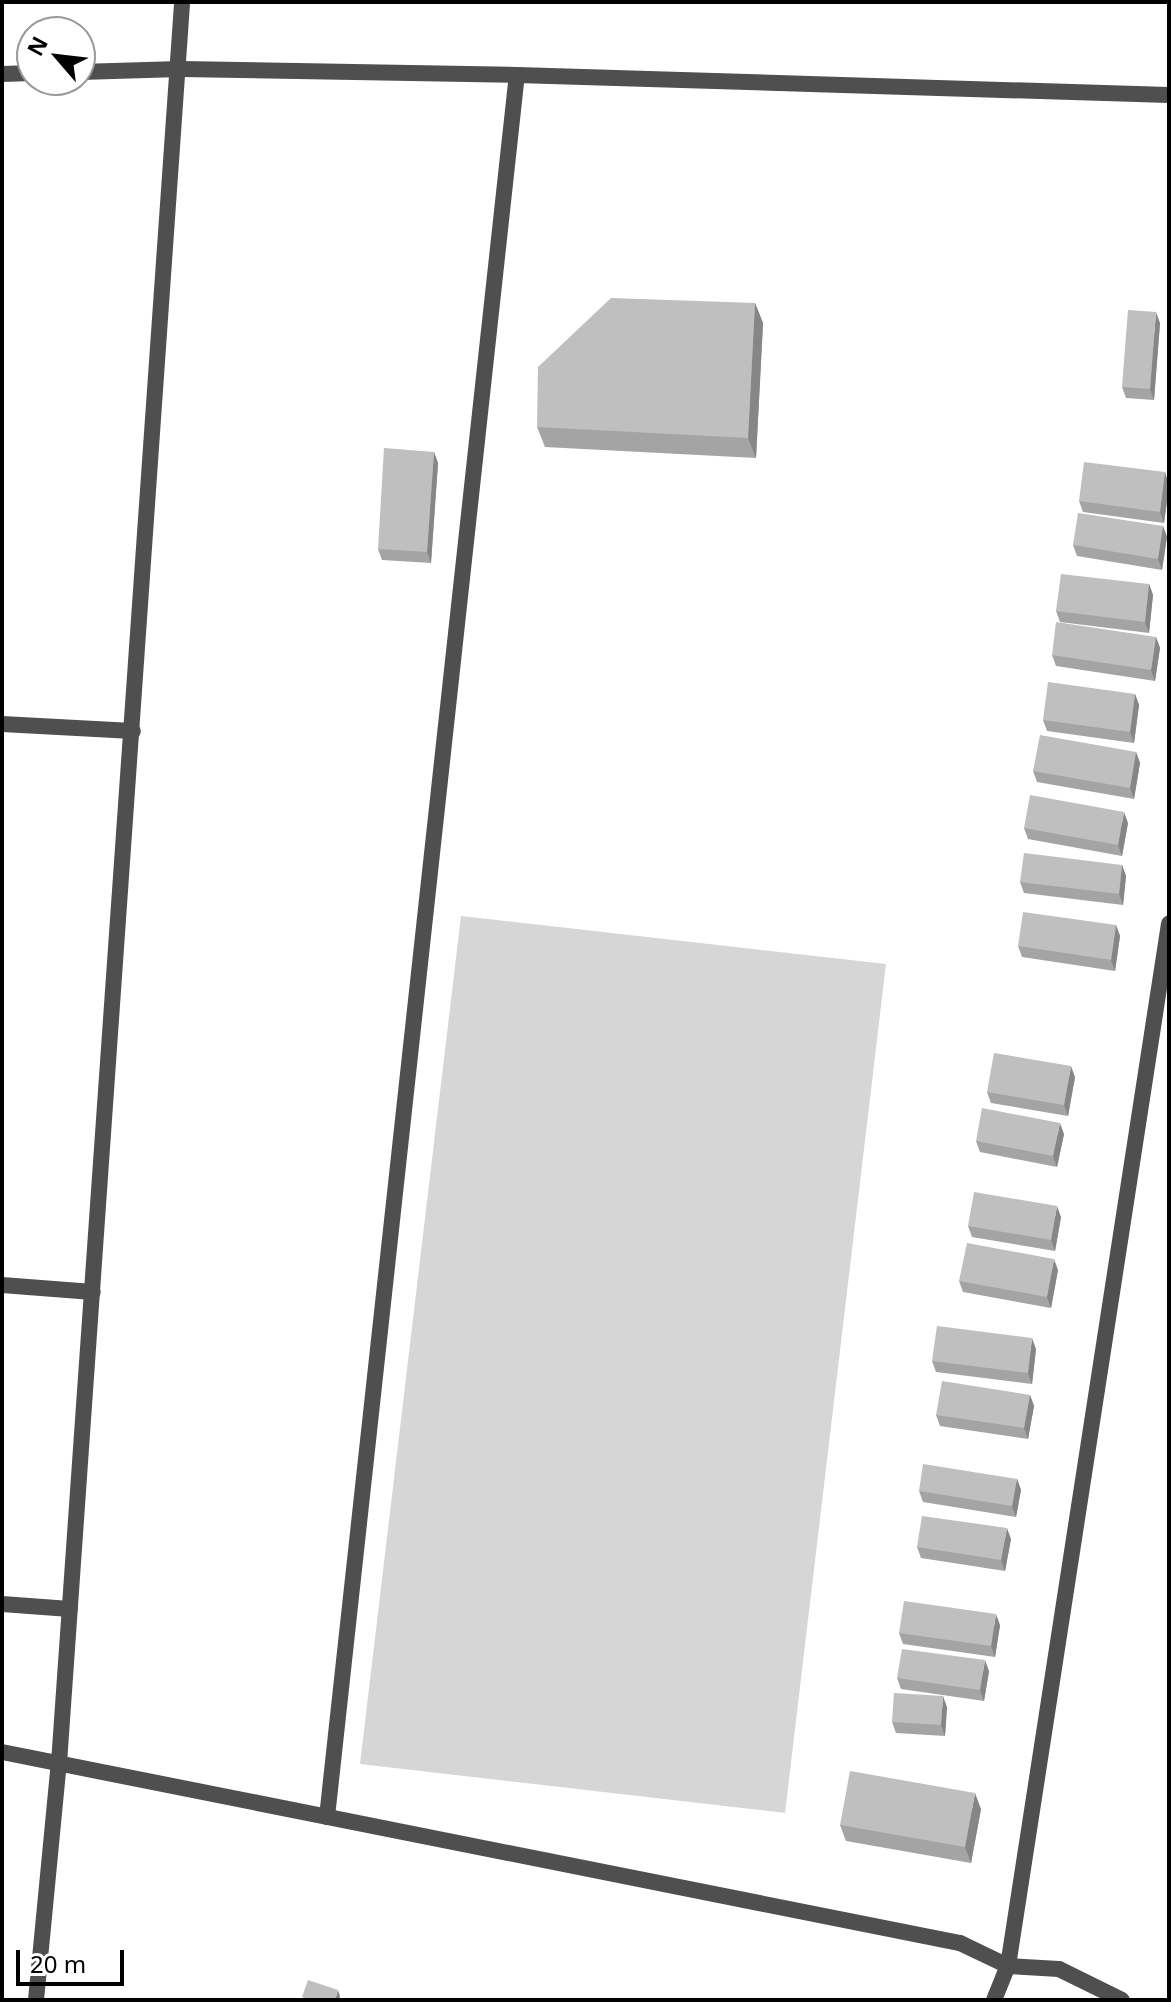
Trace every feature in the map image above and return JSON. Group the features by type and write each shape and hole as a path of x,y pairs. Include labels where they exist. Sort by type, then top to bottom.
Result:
{"lane":[{"path":"36,2000 59,1763 180,69 182,2"},
{"path":"96,72 180,69 517,75 1169,95"},
{"path":"327,1817 517,75"},
{"path":"2,724 133,731"},
{"path":"994,2000 1008,1966 1169,923"},
{"path":"2,1285 93,1292"},
{"path":"2,1604 70,1609"},
{"path":"2,1752 960,1943 1008,1966 1059,1969 1122,2000"}],"shaded area":[{"path":"461,916 886,964 785,1813 360,1764"}],"building":[{"path":"611,298 755,303 748,438 537,427 538,367"},
{"path":"1128,310 1156,312 1150,389 1122,387"},
{"path":"384,448 434,452 427,552 378,549"},
{"path":"1084,462 1165,472 1160,512 1079,501"},
{"path":"1078,513 1163,526 1158,559 1073,545"},
{"path":"1061,574 1149,584 1145,622 1056,611"},
{"path":"1056,622 1156,637 1151,670 1052,655"},
{"path":"1048,682 1135,694 1130,732 1043,720"},
{"path":"1040,735 1136,752 1130,788 1033,771"},
{"path":"1030,795 1124,812 1118,845 1024,828"},
{"path":"1024,853 1122,865 1119,894 1020,882"},
{"path":"1023,912 1116,925 1111,960 1018,946"},
{"path":"994,1053 1071,1066 1064,1105 987,1092"},
{"path":"982,1108 1060,1123 1053,1156 976,1141"},
{"path":"974,1192 1057,1206 1051,1240 968,1226"},
{"path":"967,1243 1054,1259 1047,1297 959,1281"},
{"path":"937,1326 1032,1338 1028,1373 932,1361"},
{"path":"942,1381 1030,1395 1024,1428 936,1415"},
{"path":"923,1464 1017,1479 1012,1506 919,1491"},
{"path":"922,1516 1007,1528 1001,1560 917,1547"},
{"path":"904,1601 996,1614 991,1646 899,1633"},
{"path":"902,1649 985,1660 980,1690 897,1678"},
{"path":"894,1693 943,1696 941,1725 892,1722"},
{"path":"850,1771 975,1793 965,1847 840,1825"},
{"path":"308,1980 338,1990 335,2000 302,1997"}]}
